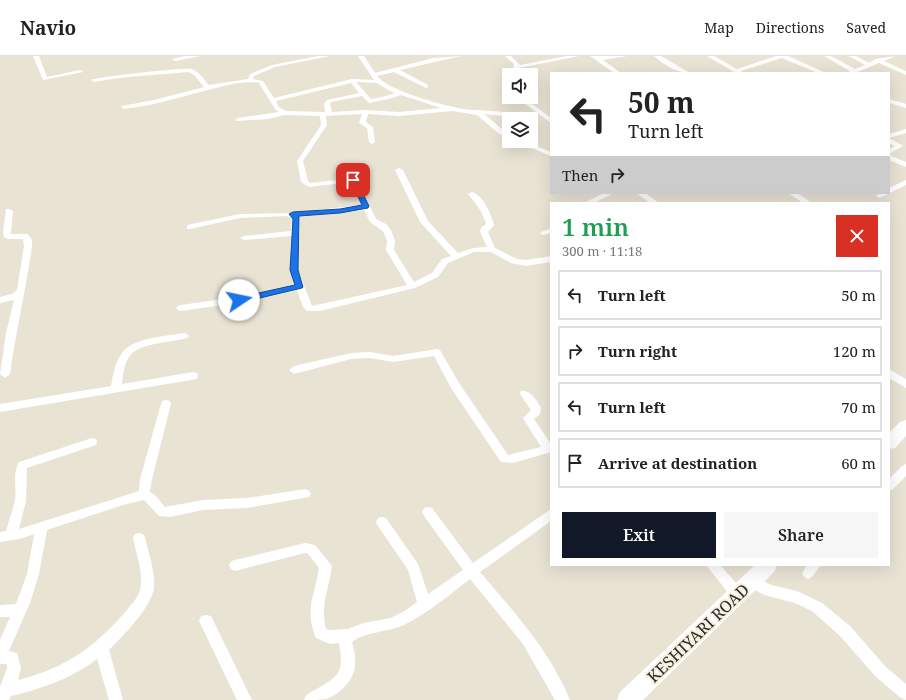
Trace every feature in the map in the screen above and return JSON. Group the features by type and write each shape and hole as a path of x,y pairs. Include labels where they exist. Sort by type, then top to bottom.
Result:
{"main road":[{"path":"890,442 906,426"},
{"name":"KESHIYARI ROAD","path":"628,700 767,566"}],"street":[{"path":"36,56 45,79 80,72"},
{"path":"175,59 198,56"},
{"path":"282,56 288,63"},
{"path":"250,80 254,73 288,63 327,56"},
{"path":"361,56 378,81 390,90 452,109 502,114"},
{"path":"373,75 433,60 458,56"},
{"path":"508,56 517,64 516,67 576,56"},
{"path":"595,58 624,56"},
{"path":"657,56 678,70 684,72"},
{"path":"710,56 739,72 783,56 821,72"},
{"path":"827,56 852,72 877,60 893,56"},
{"path":"852,56 869,65"},
{"path":"595,58 616,72"},
{"path":"877,60 906,73"},
{"path":"94,80 123,75 144,75 190,70 197,75 208,88"},
{"path":"395,70 426,86"},
{"path":"124,107 155,102 208,88 250,80 261,82 280,111 284,113"},
{"path":"272,100 306,91 361,80 370,82 378,81"},
{"path":"352,82 368,100 371,101 387,98 399,93"},
{"path":"363,94 329,101 327,104 324,125 302,154 300,161 306,184 353,180 373,220 383,226 386,230 391,241 390,250 412,286"},
{"path":"890,101 906,106"},
{"path":"528,104 550,120"},
{"path":"238,120 268,117 284,113 326,114 366,112 403,114 452,109"},
{"path":"366,112 362,123 370,127 372,142"},
{"path":"477,112 502,132"},
{"path":"542,121 550,121"},
{"path":"890,136 906,131"},
{"path":"890,141 900,146 890,151"},
{"path":"535,148 550,154"},
{"path":"890,157 906,165"},
{"path":"399,170 424,222 456,256"},
{"path":"890,190 906,182"},
{"path":"472,194 482,205 489,221 490,225 484,230 484,232 492,249"},
{"path":"590,202 608,194"},
{"path":"642,194 654,202"},
{"path":"794,194 806,202"},
{"path":"190,227 228,218 340,211 366,206"},
{"path":"5,374 28,240 25,236 8,237 9,211"},
{"path":"293,214 296,216 294,264 299,287 310,309 412,286 435,275 445,261 472,250 492,249 514,261 526,263 550,259"},
{"path":"244,238 295,233"},
{"path":"181,308 250,298 299,287"},
{"path":"0,300 12,298 20,293"},
{"path":"116,388 124,356 130,350 143,344 184,336"},
{"path":"294,370 351,356 370,355 393,359 437,352 455,385 505,459 513,459 549,448 529,421 528,418 536,411 536,408 525,394"},
{"path":"890,374 906,384"},
{"path":"0,408 193,376"},
{"path":"144,495 146,479 166,404"},
{"path":"5,536 22,492 20,472 23,465 92,442"},
{"path":"890,485 906,469"},
{"path":"5,536 42,527 123,500 144,495 149,496 163,512 170,512 203,505 247,503 305,494"},
{"path":"428,512 472,572 528,639 563,700"},
{"path":"311,700 336,685 345,676 348,667 345,640 349,636 356,632 389,624 408,616 425,606 550,515"},
{"path":"382,522 410,561 425,606"},
{"path":"4,695 14,670 15,663 12,658 0,656 20,610 33,574 42,527"},
{"path":"4,695 51,676 86,659 111,639 139,605 147,590 147,581 139,538"},
{"path":"235,565 305,548 311,549 326,566 317,602 319,627 321,633 330,637 349,636"},
{"path":"713,566 738,595"},
{"path":"752,581 769,591 797,597 817,607 845,631 882,672 906,693"},
{"path":"0,611 20,610"},
{"path":"206,620 245,700"},
{"path":"101,647 116,700"}],"route":[{"path":"239,300 299,287 294,270 296,216 293,214 340,211 366,206 353,180"}]}
